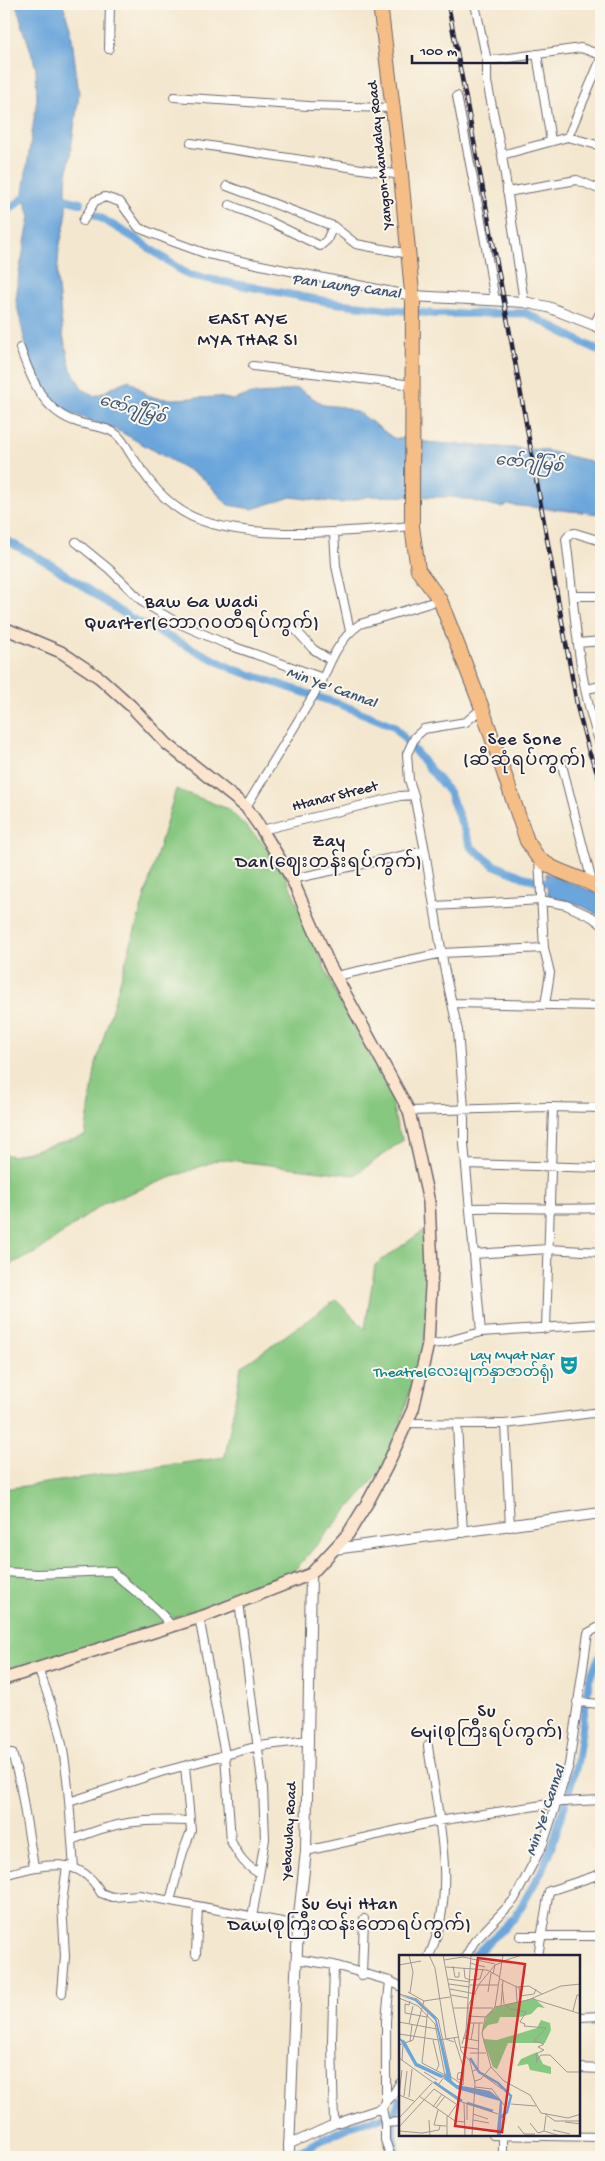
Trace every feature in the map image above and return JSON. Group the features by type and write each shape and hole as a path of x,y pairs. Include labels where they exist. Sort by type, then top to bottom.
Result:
{"highway":[{"name":"Yangon-Mandalay Road","path":"380,4 401,175 412,299 414,428 412,526"},
{"path":"412,526 418,570 440,600 482,708 527,841 539,863 596,885"}],"main road":[{"path":"4,628 62,652 100,678 131,706 167,744 246,807 262,830 292,879 329,964 409,1111 429,1202 432,1267 428,1344 413,1409 369,1500 348,1534 311,1574 199,1617 4,1679"}],"street":[{"path":"109,48 110,4"},
{"path":"475,4 486,61 487,82 502,154 524,302"},
{"path":"486,61 580,48 601,54"},
{"path":"537,54 551,141"},
{"path":"568,137 601,59"},
{"path":"457,96 495,301"},
{"path":"174,97 309,106 393,108"},
{"path":"502,154 568,137 601,146"},
{"path":"191,144 401,175"},
{"path":"507,192 577,180 601,190"},
{"path":"227,186 333,226 356,244 409,254"},
{"path":"83,221 95,201 105,197 120,202 140,228 207,254 412,299 524,302 548,307 598,327 601,311"},
{"path":"230,205 320,246 327,240 333,226"},
{"path":"20,348 35,388 57,413 76,422 107,429 119,436 151,485 176,508 202,522 242,530 334,533 412,526"},
{"path":"253,366 413,385"},
{"path":"334,533 336,566 350,631"},
{"path":"601,541 575,533 570,534 566,539 578,643 593,726 601,746"},
{"path":"76,542 109,569 144,603 178,623 226,644 322,679"},
{"path":"574,596 601,596"},
{"path":"246,807 322,679 330,660 350,631 360,624 440,600"},
{"path":"294,628 313,649 330,660"},
{"path":"578,643 601,641"},
{"path":"586,689 601,686"},
{"path":"481,1332 466,1164 458,1031 442,953 425,851 414,795 409,780 407,754 415,737 424,729 466,722 482,708"},
{"path":"561,761 596,885"},
{"name":"Htanar Street","path":"262,830 400,796 414,795"},
{"path":"292,879 425,851"},
{"path":"539,863 544,948 550,973 545,1005"},
{"path":"434,906 541,898 566,905 592,917 601,924"},
{"path":"336,976 442,953 544,948"},
{"path":"452,1003 601,1006"},
{"path":"546,1329 553,1107"},
{"path":"409,1111 464,1108 601,1108"},
{"path":"466,1164 601,1168"},
{"path":"470,1208 519,1207 549,1210 601,1208"},
{"path":"474,1254 548,1249 601,1252"},
{"path":"428,1344 441,1343 481,1332 601,1324"},
{"path":"407,1423 505,1424 601,1412"},
{"path":"505,1424 510,1527"},
{"path":"457,1425 463,1533"},
{"path":"334,1549 510,1527 601,1513"},
{"path":"4,1572 38,1574 112,1571 128,1587 161,1612 171,1626"},
{"name":"Yebawlay Road","path":"288,2151 296,1958 306,1851 311,1574"},
{"path":"239,1602 263,1788 265,1839 252,1918"},
{"path":"199,1617 225,1755 231,1841 249,1868 259,1873"},
{"path":"467,1955 474,1942 514,1900 543,1844 559,1802 569,1765 588,1632 601,1626"},
{"path":"38,1668 56,1718 69,1802 72,1840 70,1867 62,1903 65,1956 62,1993"},
{"path":"577,1702 601,1704"},
{"path":"69,1802 185,1766 259,1746 309,1740"},
{"path":"428,1746 444,1864 445,1896 439,1927 429,1955"},
{"path":"4,1754 12,1752 20,1783 34,1867"},
{"path":"170,1901 183,1852 191,1831 185,1766"},
{"path":"306,1851 438,1821 559,1802 601,1800"},
{"path":"72,1840 94,1830 133,1820 190,1822"},
{"path":"4,1875 34,1867 70,1867 94,1880 101,1893 112,1897 138,1895 298,1926"},
{"path":"538,1955 549,1891 600,1874 601,1889"},
{"path":"196,1954 198,1907"},
{"path":"362,1975 364,1918"},
{"path":"520,1936 601,1936"},
{"path":"296,1958 334,1965 399,1986"},
{"path":"334,1965 332,2041 334,2124"},
{"path":"390,1982 386,2020 384,2105 385,2140 391,2157"},
{"path":"580,2017 601,2016"},
{"path":"580,2068 601,2069"},
{"path":"288,2151 334,2124 384,2105 399,2084"},
{"path":"385,2123 399,2122"},
{"path":"503,2136 503,2157"},
{"path":"552,2136 601,2137"}],"green space":[{"path":"176,789 228,809 278,858 338,999 390,1092 397,1128 403,1140 355,1175 220,1159 104,1203 37,1252 4,1267 4,1154 13,1156 85,1136 96,1064"},
{"path":"423,1231 433,1310 390,1461 293,1572 4,1683 4,1489 225,1457 241,1367 336,1300 365,1329 375,1265"}],"water":[{"name":"ဇော်ဂျီမြစ်","path":"16,4 63,4 71,31 79,94 66,183 66,219 59,248 57,278 63,335 71,369 83,390 95,396 129,380 148,395 156,398 218,397 233,400 251,394 276,393 297,388 324,405 343,407 361,414 393,438 435,443 544,450 601,464 601,514 509,505 501,507 454,497 370,496 340,503 291,497 252,509 228,505 204,479 121,432 71,413 51,400 38,381 28,355 16,301 19,273 30,217 23,193 37,99 36,68"},
{"path":"546,873 594,892 601,897 601,917 584,907 548,895"}],"waterway":[{"name":"Min Ye' Cannal","path":"4,214 32,191"},
{"path":"57,199 80,203"},
{"name":"Pan Laung Canal","path":"96,215 136,239 188,275 335,303 434,314 526,313 601,352"},
{"name":"Min Ye' Cannal","path":"4,539 50,564 129,617 233,669 342,705 394,726 449,792 471,847 494,865 523,877 557,885"},
{"name":"Min Ye' Cannal","path":"475,1955 515,1917 540,1874 555,1837 577,1763 589,1680 601,1653"},
{"name":"Min Ye' Cannal","path":"399,2102 394,2114 393,2135 399,2157"},
{"path":"288,2157 348,2127 393,2114"}],"railway":[{"path":"448,4 578,710 589,752 601,781"}],"place":[{"name":"Lay Myat Nar Theatre(လေးမျက်နှာဇာတ်ရုံ)","path":"569,1365"}],"district":[{"name":"EAST AYE MYA THAR SI","path":"248,330"},
{"name":"Baw Ga Wadi Quarter(ဘောဂ၀တီရပ်ကွက်)","path":"202,613"},
{"name":"See Sone (ဆီဆုံရပ်ကွက်)","path":"525,750"},
{"name":"Zay Dan(ဈေးတန်းရပ်ကွက်)","path":"329,852"},
{"name":"Su Gyi(စုကြီးရပ်ကွက်)","path":"487,1722"},
{"name":"Su Gyi Htan Daw(စုကြီးထန်းတောရပ်ကွက်)","path":"350,1915"}]}
